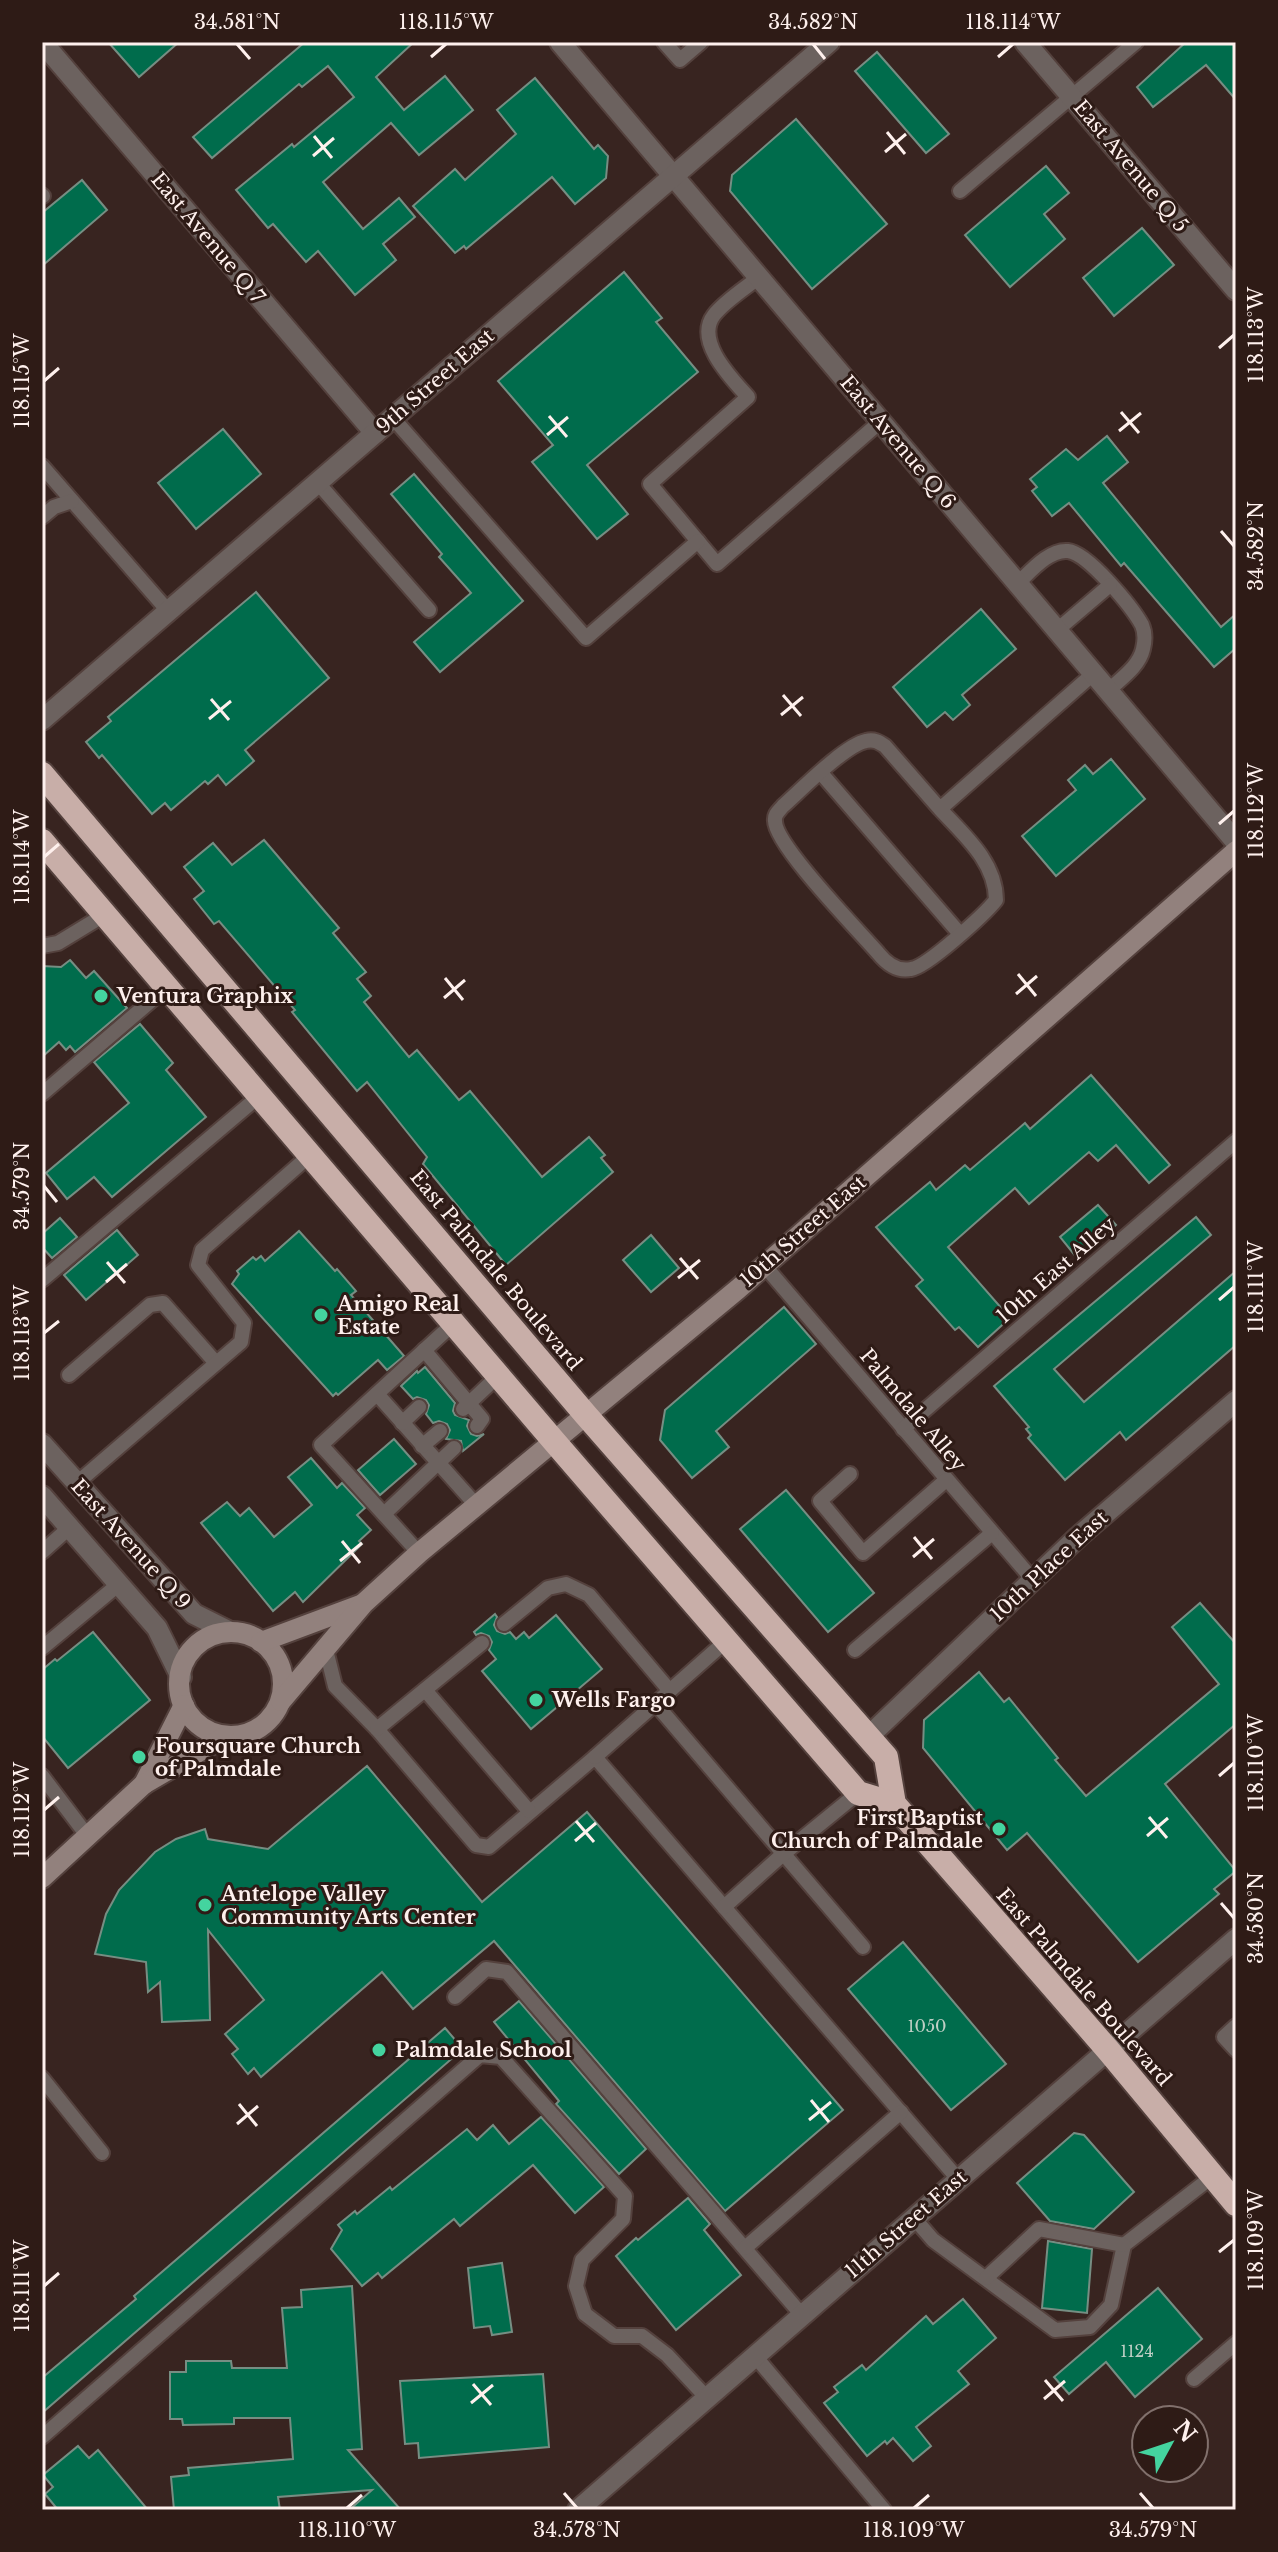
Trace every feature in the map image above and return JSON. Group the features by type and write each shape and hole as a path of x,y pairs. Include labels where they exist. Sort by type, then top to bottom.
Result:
{"highway":[{"name":"East Palmdale Boulevard","path":"42,774 585,1414 886,1757 894,1804 1108,2050 1236,2204"},
{"path":"42,841 258,1097 858,1793 894,1804"}],"main road":[{"name":"10th Street East","path":"281,1701 364,1603 419,1553 553,1440 668,1349 1236,851"},
{"name":"10th Street East","path":"261,1642 364,1603"},
{"path":"42,1878 89,1838 144,1784 224,1737 242,1735 259,1728 272,1716 281,1701 283,1683 280,1667 261,1642 246,1634 230,1632 214,1635 188,1655 181,1669 180,1687 184,1705 193,1719 207,1730 224,1737"},
{"path":"144,1784 184,1705"}],"street":[{"name":"East Avenue Q 7","path":"42,42 375,433"},
{"name":"East Avenue Q 6","path":"560,42 1236,842"},
{"name":"9th Street East","path":"42,720 829,42"},
{"name":"East Avenue Q 5","path":"1025,42 1236,290"},
{"name":"10th Place East","path":"868,1737 1033,1580 1236,1401"},
{"name":"East Avenue Q 9","path":"42,1444 194,1614 230,1632"},
{"name":"East Avenue Q 9","path":"42,1496 157,1628 181,1677"},
{"name":"11th Street East","path":"578,2510 1236,1940"}],"lane":[{"path":"664,42 680,60 701,42"},
{"path":"960,191 1136,42"},
{"path":"758,278 712,316 710,331 712,348 722,367 748,397 650,484 717,564 880,422"},
{"path":"393,418 586,638 698,541"},
{"path":"42,466 169,612"},
{"path":"318,483 429,610"},
{"path":"43,514 72,501"},
{"path":"1017,584 1044,560 1068,551 1081,555 1110,585 1142,625 1145,634 1139,659 1108,691"},
{"path":"1056,631 1110,585"},
{"path":"940,809 1093,674"},
{"path":"865,741 876,741 885,746 940,809 982,857 996,889 996,900 960,934 911,970 889,965 788,849 774,823 776,814 821,773 865,741"},
{"path":"821,773 960,934"},
{"path":"42,946 58,943 104,915"},
{"path":"42,1094 166,988"},
{"path":"42,1280 258,1097"},
{"name":"10th East Alley","path":"903,1429 1236,1141"},
{"path":"77,1483 241,1342 244,1323 198,1265 202,1250 309,1156"},
{"name":"Palmdale Alley","path":"764,1265 1033,1580"},
{"path":"69,1375 150,1305 163,1303 216,1363"},
{"path":"419,1553 321,1445 454,1323"},
{"path":"424,1350 446,1383 482,1419 477,1426"},
{"path":"466,1406 499,1375"},
{"path":"377,1394 437,1465 476,1505"},
{"path":"402,1423 419,1407"},
{"path":"422,1446 440,1431"},
{"path":"384,1514 454,1448"},
{"path":"850,1474 820,1501 863,1553 946,1480"},
{"path":"42,1552 69,1528"},
{"path":"855,1650 992,1533"},
{"path":"42,1648 119,1584"},
{"path":"504,1624 548,1588 566,1584 589,1595 670,1691"},
{"path":"326,1650 335,1686 377,1729 476,1845 489,1847 726,1641"},
{"path":"377,1729 482,1643"},
{"path":"425,1690 529,1811"},
{"path":"655,1703 863,1947"},
{"path":"595,1757 958,2179"},
{"path":"42,1776 89,1838"},
{"path":"724,1907 858,1793"},
{"path":"455,1997 486,1969 507,1972 801,2314"},
{"path":"1236,2026 1224,2037 1236,2050"},
{"path":"42,2437 480,2055 501,2057 625,2196 623,2219 582,2260 576,2286 585,2314 614,2336 642,2336 667,2355 707,2398"},
{"path":"42,2078 102,2153"},
{"path":"745,2248 901,2112"},
{"path":"914,2218 933,2240 1055,2330 1090,2327 1111,2305 1124,2245 1213,2176"},
{"path":"986,2278 1039,2229 1124,2245"},
{"path":"1194,2379 1236,2343"},
{"path":"755,2356 884,2510"}],"building":[{"path":"108,42 179,42 139,77"},
{"path":"305,42 414,42 376,77 404,110 445,76 473,110 419,155 391,123 323,182 363,229 399,198 415,217 383,244 396,260 355,295 318,251 306,262 273,224 268,228 236,190 354,97 328,66 302,87 299,84 212,158 193,137"},
{"path":"1186,42 1236,42 1236,100 1206,65 1153,107 1137,87"},
{"path":"877,52 949,134 926,153 855,71"},
{"path":"535,78 594,149 598,145 608,156 606,178 575,204 552,177 466,249 464,246 455,253 413,206 455,169 465,180 516,134 497,110"},
{"path":"796,119 887,224 812,289 730,191 732,175"},
{"path":"1046,166 1069,193 1044,214 1065,239 1010,287 965,235"},
{"path":"82,180 107,210 42,266 42,213"},
{"path":"1142,228 1174,265 1114,316 1083,278"},
{"path":"624,272 662,318 656,322 698,372 587,465 628,514 597,539 532,462 553,445 498,381"},
{"path":"223,429 261,474 196,529 158,483"},
{"path":"1107,436 1128,462 1103,483 1221,627 1236,614 1236,648 1214,667 1124,563 1121,566 1069,503 1052,516 1032,491 1037,487 1030,479 1066,449 1078,460"},
{"path":"414,474 523,601 440,672 414,642 471,593 391,494"},
{"path":"256,592 329,678 245,750 254,761 226,785 218,775 208,784 205,781 171,810 165,803 152,814 102,755 99,758 86,742 111,721 108,717"},
{"path":"981,609 1016,649 962,695 970,705 953,720 945,712 927,727 893,687"},
{"path":"1111,759 1145,799 1056,876 1022,836 1076,790 1068,780 1085,765 1093,774"},
{"path":"264,840 339,928 333,933 366,972 357,979 371,996 364,1002 409,1057 417,1050 459,1100 470,1091 542,1177 589,1137 605,1155 601,1158 613,1172 506,1265 423,1164 427,1157 367,1082 357,1091 292,1012 295,1010 219,921 214,924 194,899 204,891 184,867 213,843 232,865"},
{"path":"70,960 86,978 94,971 127,1008 75,1052 70,1046 66,1050 59,1042 42,1057 42,966 61,967"},
{"path":"140,1024 173,1063 166,1070 206,1117 112,1197 94,1177 67,1199 46,1173 129,1103 94,1062"},
{"path":"1091,1075 1170,1165 1149,1183 1116,1145 1098,1161 1089,1152 1029,1204 1015,1188 948,1247 1010,1318 978,1347 959,1327 955,1330 916,1286 923,1280 876,1227 930,1182 936,1190 965,1165 970,1170 1025,1123 1030,1129"},
{"path":"1098,1205 1116,1225 1077,1258 1060,1237"},
{"path":"1196,1217 1211,1235 1054,1369 1084,1402 1236,1271 1236,1345 1126,1440 1120,1432 1065,1480 1028,1438 1031,1435 1026,1429 1029,1427 994,1386"},
{"path":"60,1218 77,1237 52,1258 42,1247 42,1234"},
{"path":"117,1230 138,1255 86,1300 64,1275"},
{"path":"299,1231 356,1291 351,1295 404,1356 387,1370 378,1360 338,1395 333,1396 232,1284 239,1274 237,1271 253,1257 256,1260 261,1256 265,1261"},
{"path":"651,1235 679,1268 651,1292 623,1260"},
{"path":"784,1307 816,1344 716,1431 729,1447 692,1478 660,1440 665,1410"},
{"path":"425,1367 455,1403 455,1415 469,1420 467,1426 471,1434 484,1434 463,1451 461,1441 446,1439 450,1430 447,1424 439,1421 433,1423 426,1414 429,1405 426,1400 413,1399 401,1386"},
{"path":"394,1439 416,1464 380,1495 358,1470"},
{"path":"311,1458 337,1488 342,1483 365,1508 357,1515 371,1530 359,1541 362,1544 303,1602 295,1592 273,1611 201,1523 227,1502 240,1516 249,1508 274,1537 312,1505 288,1477"},
{"path":"786,1490 874,1593 828,1632 740,1529"},
{"path":"1200,1603 1236,1644 1236,1724 1165,1784 1236,1871 1214,1889 1219,1894 1138,1962 1027,1833 1007,1850 923,1748 924,1720 979,1672 1004,1702 1009,1698 1086,1796 1219,1684 1172,1627"},
{"name":"Wells Fargo","path":"495,1614 497,1631 510,1632 516,1639 524,1632 529,1638 556,1615 602,1669 531,1729 482,1671 496,1659 489,1650 492,1642 489,1636 474,1632"},
{"path":"93,1632 150,1700 68,1768 42,1736 42,1670"},
{"path":"367,1766 482,1902 587,1812 843,2110 725,2211 494,1941 413,2009 382,1972 261,2077 254,2068 248,2074 232,2054 238,2049 225,2034 264,2000 208,1930 210,2020 162,2022 160,1982 148,1992 146,1962 95,1954 106,1914 119,1890 155,1852 176,1839 205,1829 208,1839 268,1849"},
{"path":"903,1942 1006,2064 951,2110 848,1989"},
{"path":"519,2001 646,2149 619,2174 556,2104 559,2101 494,2022"},
{"path":"445,2028 463,2049 42,2413 42,2378"},
{"path":"541,2117 604,2187 575,2213 533,2165 460,2226 454,2219 382,2278 378,2273 362,2286 331,2249 342,2230 338,2225 390,2187 392,2190 467,2129 477,2140 493,2125 509,2144"},
{"path":"1074,2133 1084,2135 1134,2192 1094,2229 1050,2221 1017,2183"},
{"path":"688,2198 710,2224 704,2230 741,2275 676,2330 616,2256"},
{"path":"1048,2241 1092,2249 1087,2313 1042,2308"},
{"path":"502,2263 512,2332 492,2335 490,2326 474,2328 468,2268"},
{"path":"352,2286 362,2449 348,2450 401,2510 349,2510 372,2490 278,2497 280,2510 174,2510 171,2477 189,2475 188,2468 293,2459 290,2418 234,2418 234,2424 183,2425 182,2419 170,2419 170,2372 186,2372 186,2361 231,2361 232,2368 287,2368 282,2308 302,2307 301,2290"},
{"path":"1158,2288 1202,2339 1135,2397 1106,2362 1069,2394 1054,2377"},
{"path":"963,2299 996,2338 958,2371 969,2384 916,2427 931,2446 913,2461 893,2438 867,2456 824,2403 838,2392 834,2387 862,2365 866,2370 926,2316 933,2324"},
{"path":"543,2374 549,2447 419,2458 418,2443 405,2444 400,2381"},
{"path":"78,2446 89,2458 98,2450 148,2510 58,2510 45,2494 53,2487 43,2475"}],"place":[{"name":"Ventura Graphix","path":"101,996"},
{"name":"Amigo Real Estate","path":"321,1315"},
{"name":"Wells Fargo","path":"536,1700"},
{"name":"Foursquare Church of Palmdale","path":"139,1757"},
{"name":"First Baptist Church of Palmdale","path":"999,1829"},
{"name":"Antelope Valley Community Arts Center","path":"205,1905"},
{"name":"Palmdale School","path":"379,2050"}]}
